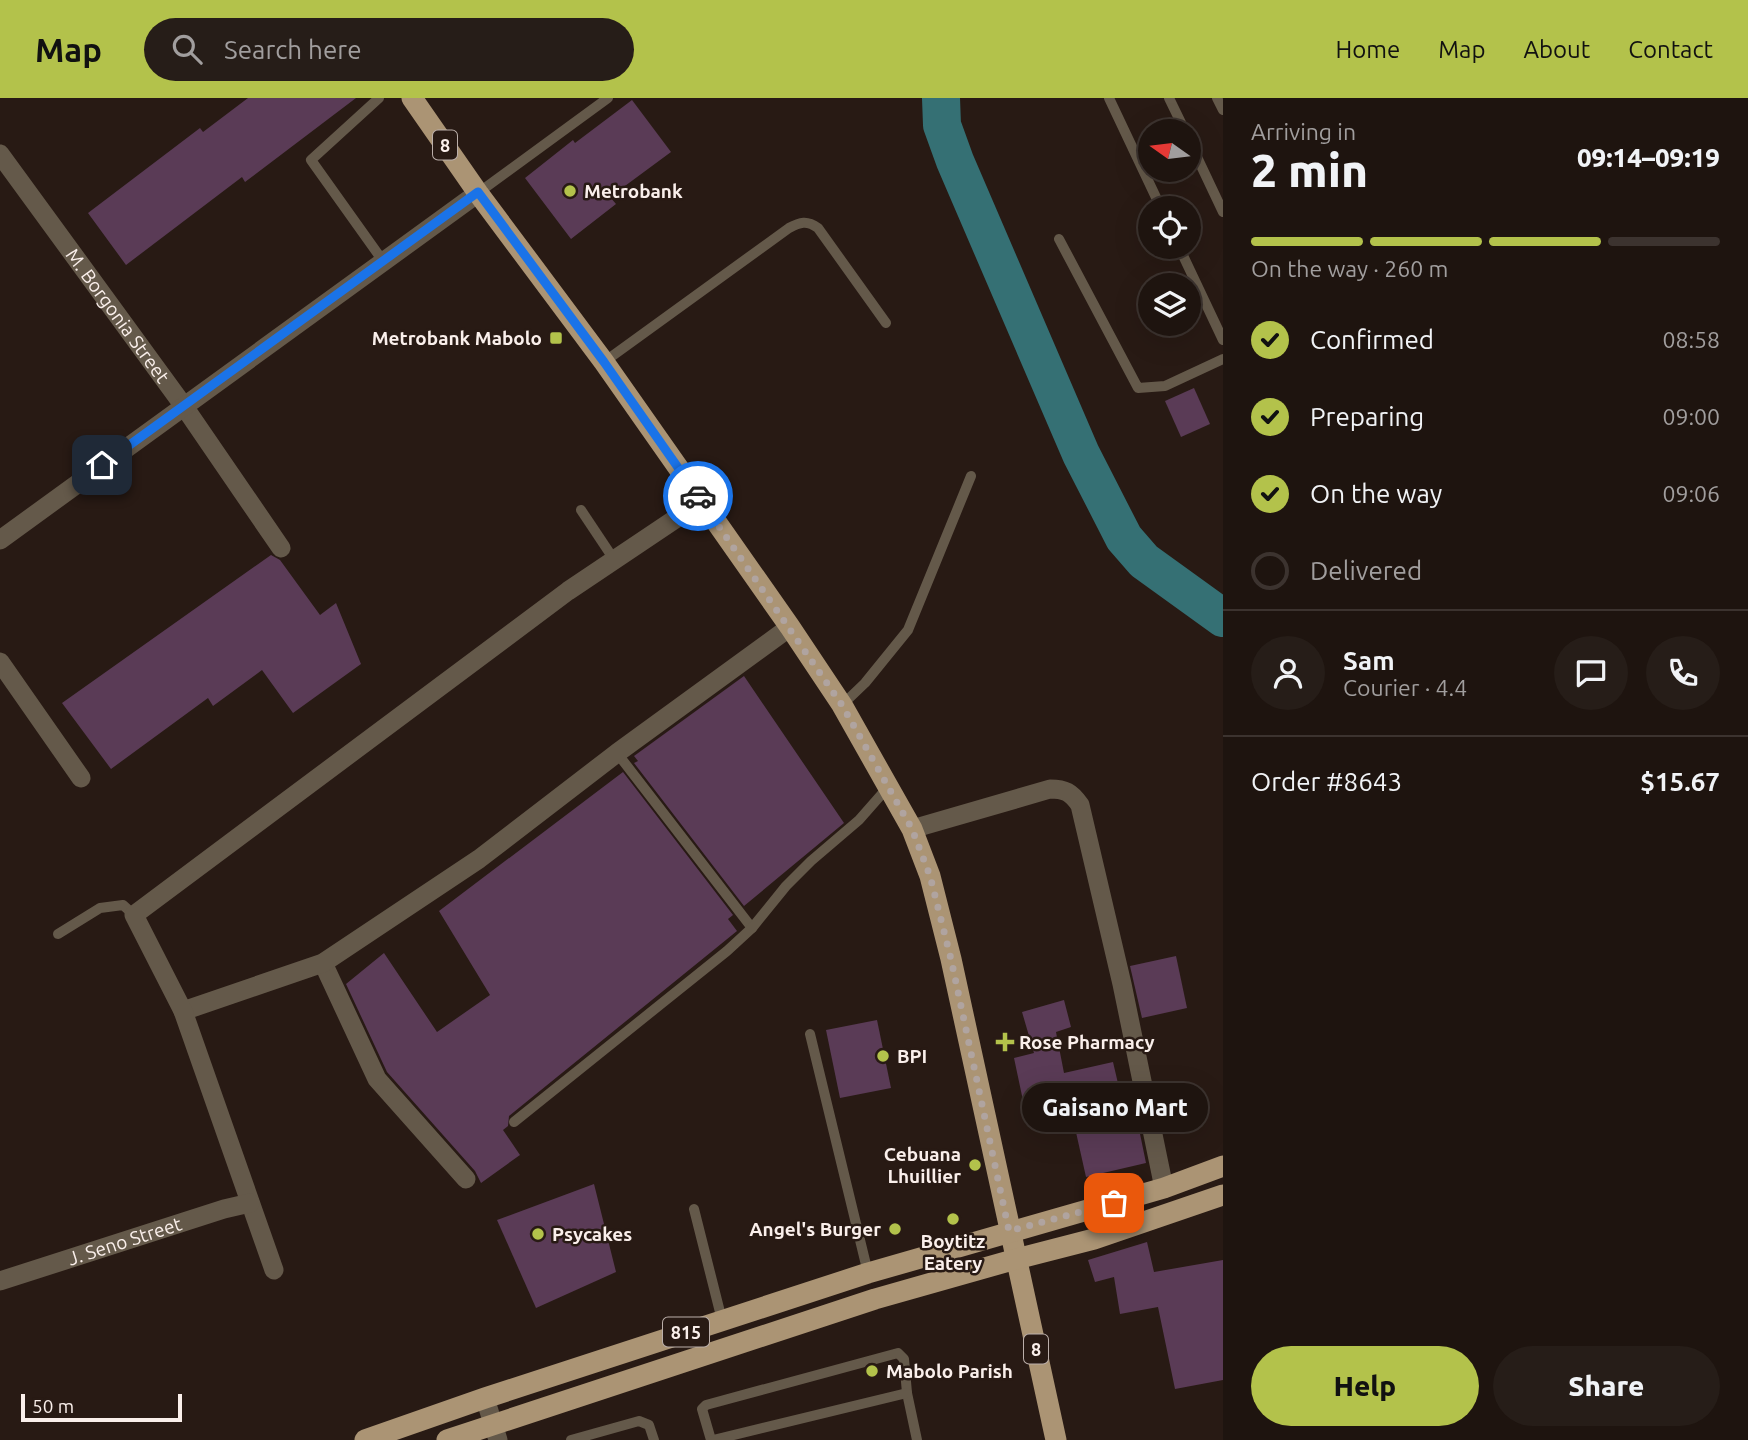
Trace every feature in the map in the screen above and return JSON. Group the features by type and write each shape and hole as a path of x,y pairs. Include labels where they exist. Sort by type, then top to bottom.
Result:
{"main road":[{"name":"8","path":"412,98 604,362 790,627 842,705 912,829 930,876 951,959 1056,1440"},
{"name":"815","path":"365,1440 868,1273 1164,1188 1223,1166"},
{"name":"815","path":"447,1440 496,1433 875,1299 1094,1239 1223,1195"}],"street":[{"name":"M. Borgonia Street","path":"0,155 183,405 281,548"},
{"path":"0,539 478,192"},
{"path":"274,1270 183,1011 134,915 557,599 702,501"},
{"path":"183,1011 323,963 479,859 617,753 790,627"},
{"path":"0,662 81,778"},
{"path":"912,829 1050,789 1064,789 1073,795 1080,805 1122,984 1164,1188"},
{"path":"323,963 377,1079 466,1179"},
{"name":"J. Seno Street","path":"0,1281 250,1203"},
{"path":"485,1398 496,1433"}],"lane":[{"path":"379,98 311,160 383,261"},
{"path":"478,192 608,98"},
{"path":"1109,98 1155,196"},
{"path":"1170,98 1180,119"},
{"path":"1217,98 1223,110"},
{"path":"1201,164 1222,206"},
{"path":"604,362 789,228 802,222 810,222 818,228 886,323"},
{"path":"1059,239 1138,388 1165,386 1223,359"},
{"path":"1185,259 1223,340"},
{"path":"842,705 908,630 971,476"},
{"path":"582,510 615,561"},
{"path":"617,753 752,928"},
{"path":"514,1122 727,951 752,928 786,886 859,820 889,785"},
{"path":"58,934 100,908 123,905 134,915"},
{"path":"810,1034 868,1273"},
{"path":"694,1209 722,1320"},
{"path":"906,1393 712,1440 702,1409 706,1405 898,1353 904,1359 906,1393 916,1440"},
{"path":"571,1440 639,1421 649,1425 654,1440"}],"building":[{"path":"248,98 356,98 245,182 242,177 126,265 88,213 200,128 203,132"},
{"path":"632,100 671,152 610,197 616,204 571,239 525,178 573,140 575,143"},
{"path":"1194,388 1210,424 1181,437 1165,401"},
{"path":"271,555 280,560 320,615 336,603 361,664 293,713 262,670 213,706 208,698 111,769 62,703"},
{"path":"744,676 844,823 744,906 634,763 638,761 634,756"},
{"path":"623,772 733,915 728,919 737,931 509,1116 508,1126 503,1130 520,1155 481,1183 475,1171 387,1072 346,984 384,953 437,1032 490,995 439,911"},
{"path":"1176,956 1187,1008 1142,1018 1130,966"},
{"path":"1064,1000 1071,1027 1056,1032 1064,1073 1113,1062 1120,1092 1131,1090 1146,1163 1086,1177 1069,1101 1025,1110 1014,1058 1034,1053 1022,1012"},
{"path":"877,1020 891,1088 840,1098 826,1030"},
{"path":"594,1184 616,1272 536,1308 497,1220"},
{"path":"1147,1242 1154,1272 1223,1260 1223,1380 1175,1389 1158,1307 1120,1314 1114,1277 1095,1282 1088,1260"}],"waterway":[{"path":"941,98 942,125 955,161 1081,454 1124,538 1144,561 1223,618"}],"way so far":[{"path":"698,496 842,705 912,829 930,876 951,959 1009,1231 1114,1203"}],"place":[{"name":"Metrobank","path":"570,191"},
{"name":"Metrobank Mabolo","path":"556,338"},
{"name":"Rose Pharmacy","path":"1005,1042"},
{"name":"BPI","path":"883,1056"},
{"name":"Cebuana Lhuillier","path":"975,1165"},
{"name":"Gaisano Mart","path":"1114,1203"},
{"name":"Boytitz Eatery","path":"953,1219"},
{"name":"Angel's Burger","path":"895,1229"},
{"name":"Psycakes","path":"538,1234"},
{"name":"Mabolo Parish","path":"872,1371"}],"route":[{"path":"102,465 478,192 604,362 698,496"}]}
